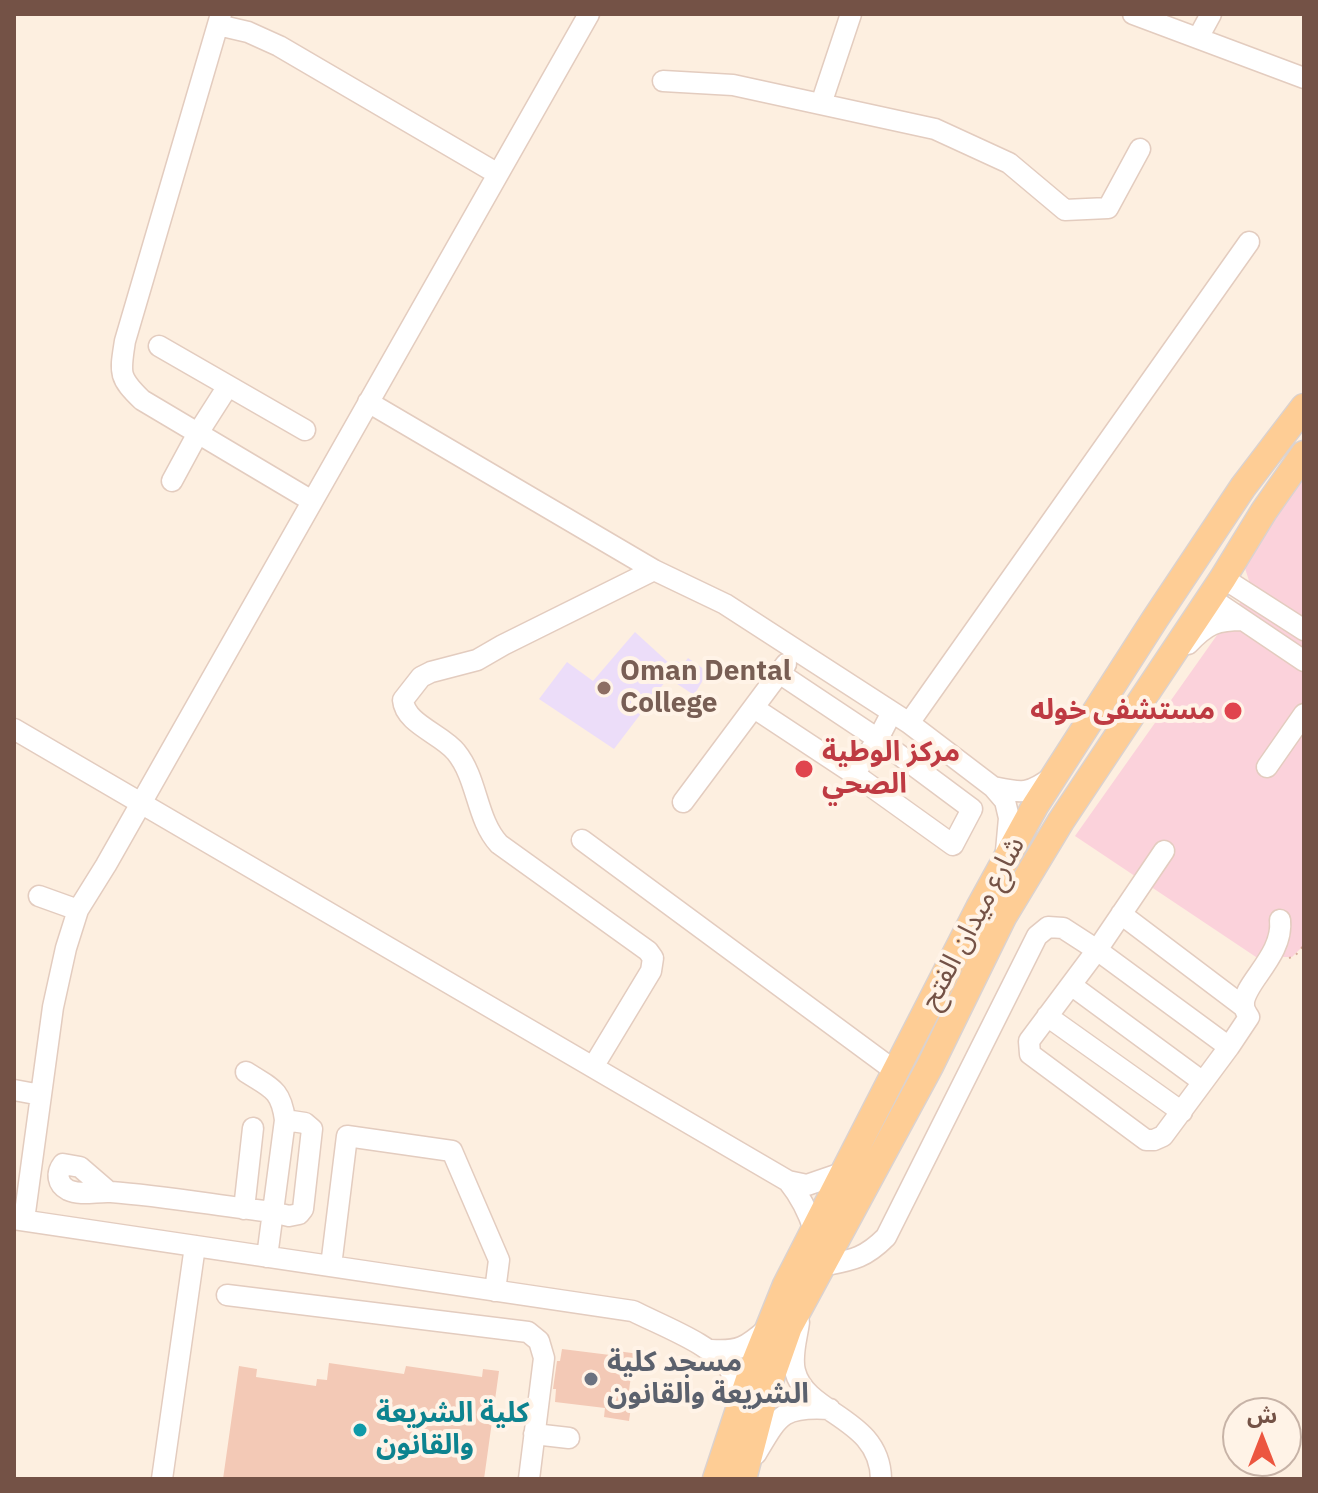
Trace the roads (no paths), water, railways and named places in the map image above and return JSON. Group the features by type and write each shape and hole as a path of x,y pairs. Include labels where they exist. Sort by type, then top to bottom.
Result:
{"main road":[{"name":"شارع ميدان الفتح","path":"727,1474 764,1398 789,1327 930,1066 1003,917 1061,821 1159,672 1243,487 1304,407"},
{"name":"شارع ميدان الفتح","path":"727,1474 740,1404 786,1285 1035,806 1202,578 1300,468"}],"street":[{"path":"589,14 78,910 53,1007 19,1219 633,1311 711,1350 722,1359 734,1376 740,1404"},
{"path":"821,104 851,14"},
{"path":"1134,14 1304,78"},
{"path":"1198,38 1211,14"},
{"path":"312,501 142,400 125,384 121,368 125,341 220,19 279,46 498,174"},
{"path":"663,81 733,85 935,129 1009,163 1065,210 1108,208 1140,149"},
{"path":"854,774 878,739 900,717 1249,242"},
{"path":"159,346 305,430"},
{"path":"172,481 228,386"},
{"path":"368,402 654,570 725,604 900,717 993,787 1005,801 1009,818 1004,863"},
{"path":"593,1067 651,971 653,958 648,951 499,844 491,835 470,775 461,759 454,749 411,717 404,709 403,700 421,677 489,655 503,645 654,570"},
{"path":"1202,578 1243,620 1297,657 1304,670"},
{"path":"1202,578 1304,630 1297,657"},
{"path":"1159,672 1210,624 1243,620"},
{"path":"683,802 795,650"},
{"path":"754,708 953,845 972,809 878,739 779,673"},
{"path":"1267,767 1304,714"},
{"path":"14,729 788,1181 807,1185 842,1173"},
{"path":"993,787 1028,792 1055,775"},
{"path":"582,840 895,1071"},
{"path":"1121,914 1244,1007 1249,1017 1182,1112 1163,1136 1154,1140 1146,1140 1030,1054 1029,1041 1097,950 1121,914 1164,851"},
{"path":"39,896 78,910"},
{"path":"1244,1007 1245,995 1272,955 1281,931 1280,920"},
{"path":"822,1266 855,1259 873,1250 886,1237 1037,936 1048,927 1063,928 1097,950 1229,1047"},
{"path":"1071,985 1203,1082"},
{"path":"1047,1016 1182,1112"},
{"path":"246,1072 277,1093 283,1103 285,1120 267,1257"},
{"path":"14,1090 41,1095"},
{"path":"109,1192 289,1216 299,1214 303,1209 312,1129 305,1123 285,1120"},
{"path":"244,1209 253,1128"},
{"path":"331,1266 347,1136 452,1151 499,1260 495,1291"},
{"path":"788,1181 809,1214 814,1230"},
{"path":"162,1479 195,1246"},
{"path":"227,1295 528,1332 539,1341 544,1358 529,1479"},
{"path":"801,1306 794,1368 798,1381 813,1398 856,1428 872,1447 881,1469 881,1479"},
{"path":"711,1350 738,1350 769,1327"},
{"path":"727,1474 783,1414 811,1408 830,1409"},
{"path":"534,1434 569,1438"}],"place":[{"name":"Oman Dental College","path":"604,688"},
{"name":"مستشفى خوله","path":"1233,711"},
{"name":"مركز الوطية الصحي","path":"804,769"},
{"name":"مسجد كلية الشريعة والقانون","path":"591,1379"},
{"name":"كلية الشريعة والقانون","path":"360,1430"}]}
